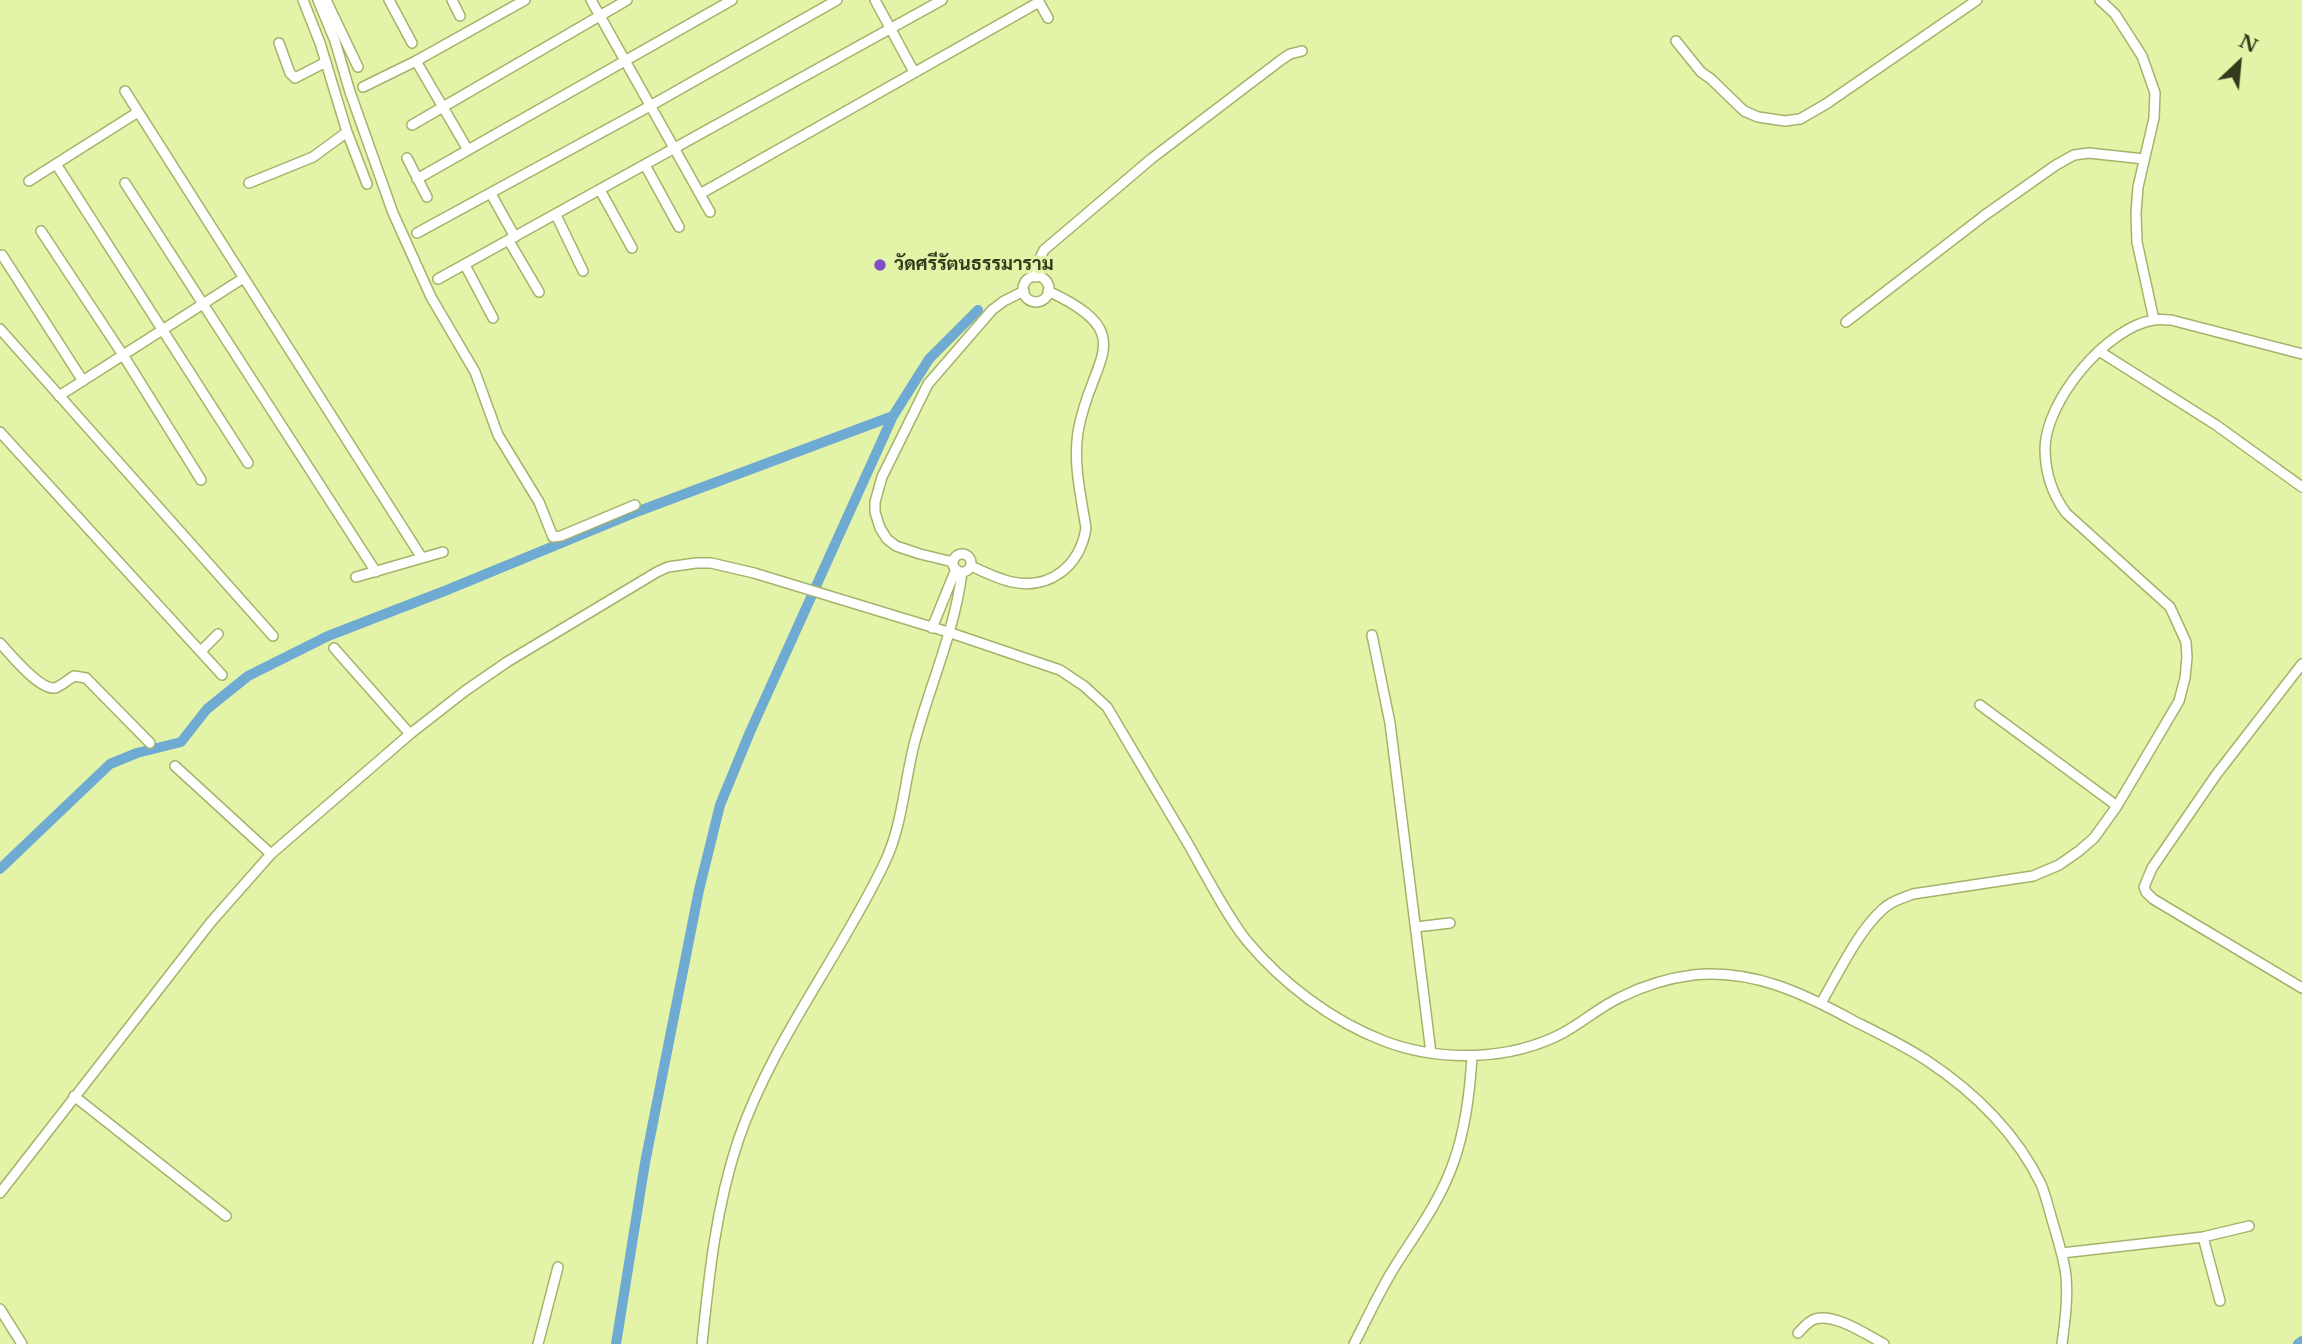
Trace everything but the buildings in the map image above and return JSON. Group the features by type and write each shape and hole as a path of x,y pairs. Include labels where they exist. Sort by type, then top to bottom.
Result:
{"street":[{"path":"303,0 367,184"},
{"path":"325,0 358,67"},
{"path":"325,0 350,92 393,213 431,297 475,372 498,435 539,502 553,537 635,505"},
{"path":"389,0 412,43"},
{"path":"452,0 460,16"},
{"path":"363,87 416,61 525,0"},
{"path":"591,0 709,212"},
{"path":"412,125 627,0"},
{"path":"417,178 732,0"},
{"path":"417,233 837,0"},
{"path":"875,0 914,72"},
{"path":"438,279 942,0"},
{"path":"1676,41 1692,63 1744,111 1771,121 1800,119 1977,0"},
{"path":"2100,0 2115,13 2142,56 2155,93 2154,118 2144,159 2136,213 2137,242 2154,320"},
{"path":"700,194 1039,1 1048,18"},
{"path":"279,43 290,73 295,78 326,62"},
{"path":"1035,276 1047,283 1048,291 1044,299 1036,302 1028,299 1024,292 1025,283 1035,276 1044,250 1150,159 1281,60 1302,51"},
{"path":"416,61 468,150"},
{"path":"125,91 422,558"},
{"path":"29,181 138,112"},
{"path":"248,183 313,157 347,132"},
{"path":"1846,322 1985,215 2074,155 2089,153 2144,159"},
{"path":"407,158 427,197"},
{"path":"56,164 248,463"},
{"path":"645,165 679,227"},
{"path":"125,183 376,572"},
{"path":"600,190 632,248"},
{"path":"491,194 539,292"},
{"path":"556,215 583,271"},
{"path":"41,231 201,480"},
{"path":"2,255 82,382"},
{"path":"465,265 493,318"},
{"path":"59,396 243,279"},
{"path":"1024,292 1004,300 992,310 928,384 878,489 875,512 887,539 905,550 957,568 971,566 1010,582 1023,583 1048,581 1064,572 1085,537 1076,456 1078,432 1084,403 1105,346 1104,336 1090,314 1048,291"},
{"path":"1821,1003 1863,934 1883,909 1899,898 2033,876 2059,865 2079,852 2094,838 2117,806 2179,701 2187,657 2186,642 2170,607 2066,513 2055,498 2049,479 2045,447 2054,409 2085,365 2124,333 2154,320 2171,320 2302,354"},
{"path":"0,330 273,636"},
{"path":"2099,351 2216,425 2302,487"},
{"path":"0,432 222,674"},
{"path":"356,577 443,552"},
{"path":"702,1344 711,1251 723,1191 739,1139 775,1055 884,864 892,844 914,744 956,599 957,555 964,554 970,559 971,566"},
{"path":"0,1193 211,922 271,854 410,734 508,662 657,572 668,567 711,563 754,573 948,632 1060,670 1084,686 1107,707 1246,940 1280,976 1306,997 1353,1027 1386,1042 1431,1053 1472,1056 1508,1052 1538,1044 1563,1033 1620,997 1657,983 1691,975 1725,974 1756,978 1789,988 1926,1060 1975,1098 2014,1138 2042,1185 2062,1253 2066,1299 2062,1344"},
{"path":"932,628 957,568"},
{"path":"944,596 956,599"},
{"path":"201,651 218,634"},
{"path":"1372,635 1390,723 1431,1053"},
{"path":"0,643 42,685 57,688 74,676 86,678 150,743"},
{"path":"334,648 410,734"},
{"path":"2302,664 2216,775 2152,869 2144,887 2153,898 2302,988"},
{"path":"1980,705 2117,806"},
{"path":"175,766 271,854"},
{"path":"1416,927 1450,923"},
{"path":"1354,1344 1393,1270 1443,1188 1466,1120 1472,1056"},
{"path":"74,1096 226,1216"},
{"path":"2062,1253 2203,1237 2249,1226"},
{"path":"2203,1237 2220,1301"},
{"path":"538,1344 558,1267"},
{"path":"0,1309 22,1344"},
{"path":"1798,1334 1814,1319 1826,1318 1884,1344"}],"waterway":[{"path":"616,1344 645,1163 699,890 720,805 750,732 893,416 929,359 978,310"},
{"path":"0,869 110,764 137,753 181,742 207,709 248,676 328,636 639,511 893,416"},
{"path":"2298,1344 2302,1341"}],"place":[{"name":"วัดศรีรัตนธรรมาราม","path":"880,265"}]}
